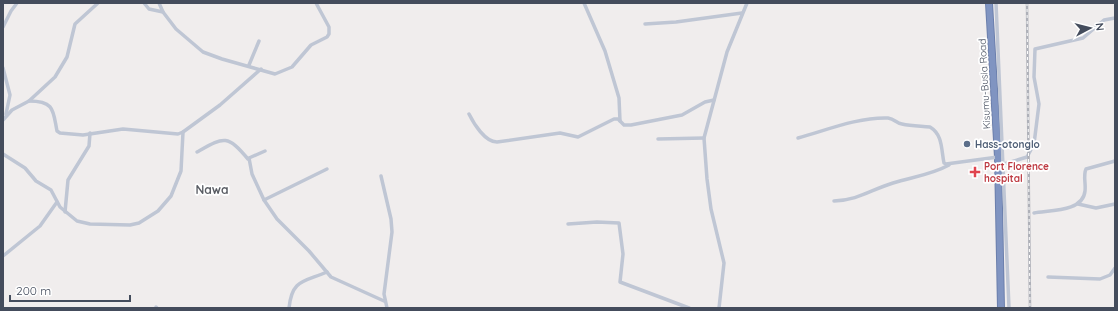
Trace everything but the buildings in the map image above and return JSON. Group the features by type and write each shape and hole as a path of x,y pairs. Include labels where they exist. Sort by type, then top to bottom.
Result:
{"highway":[{"name":"Kisumu-Busia Road","path":"989,3 999,172 1000,308"}],"street":[{"path":"3,27 11,11 18,3"},
{"path":"6,114 17,106 29,101 55,77 68,57 74,24 98,3"},
{"path":"144,3 149,9 163,12"},
{"path":"160,3 163,12 176,29 203,52 222,59 276,74 292,67 311,45 327,37 329,27 316,3"},
{"path":"584,3 605,51 619,98 620,121"},
{"path":"719,308 724,263 723,251 711,209 704,138 727,52 747,3"},
{"path":"996,3 1009,308"},
{"path":"646,24 676,22 742,13"},
{"path":"999,172 1004,164 1027,157 1034,144 1039,104 1034,77 1035,48 1083,38 1104,20 1115,18"},
{"path":"249,66 259,41"},
{"path":"3,68 10,95 6,114 3,120"},
{"path":"29,101 46,103 52,109 55,115 58,133 90,134 123,129 173,134 183,132 220,105 261,69"},
{"path":"469,114 488,139 494,142 560,132 578,137 614,119 618,119 624,125 631,125 682,115 705,102 714,100"},
{"path":"798,138 874,119 894,119 901,124 930,127 933,129 940,138 944,162 950,164"},
{"path":"3,154 25,168 36,181 51,190 57,202 70,216 84,223 125,226 139,223 158,212 171,196 181,171 183,132"},
{"path":"65,212 68,180 89,146 90,134"},
{"path":"658,139 704,138"},
{"path":"197,152 216,142 226,140 235,144 248,159 252,174 264,200 284,227 310,251 334,279 384,301"},
{"path":"248,159 251,156 265,151"},
{"path":"834,201 851,200 892,184 935,172 950,164 998,157"},
{"path":"1034,213 1070,208 1078,204 1082,200 1085,193 1086,169 1115,161"},
{"path":"264,200 327,169"},
{"path":"381,176 391,219 392,232 386,268 384,301 387,308"},
{"path":"3,256 40,226 57,202"},
{"path":"1078,204 1096,208 1115,204"},
{"path":"568,224 597,222 619,223 623,254 620,282 689,308"},
{"path":"1048,277 1100,279 1110,275 1115,268"},
{"path":"290,308 292,293 297,284 327,272"}],"railway":[{"path":"1027,3 1030,308"}],"place":[{"name":"Hass-otonglo","path":"967,144"},
{"name":"Port Florence hospital","path":"975,172"}],"district":[{"name":"Nawa","path":"212,190"}]}
